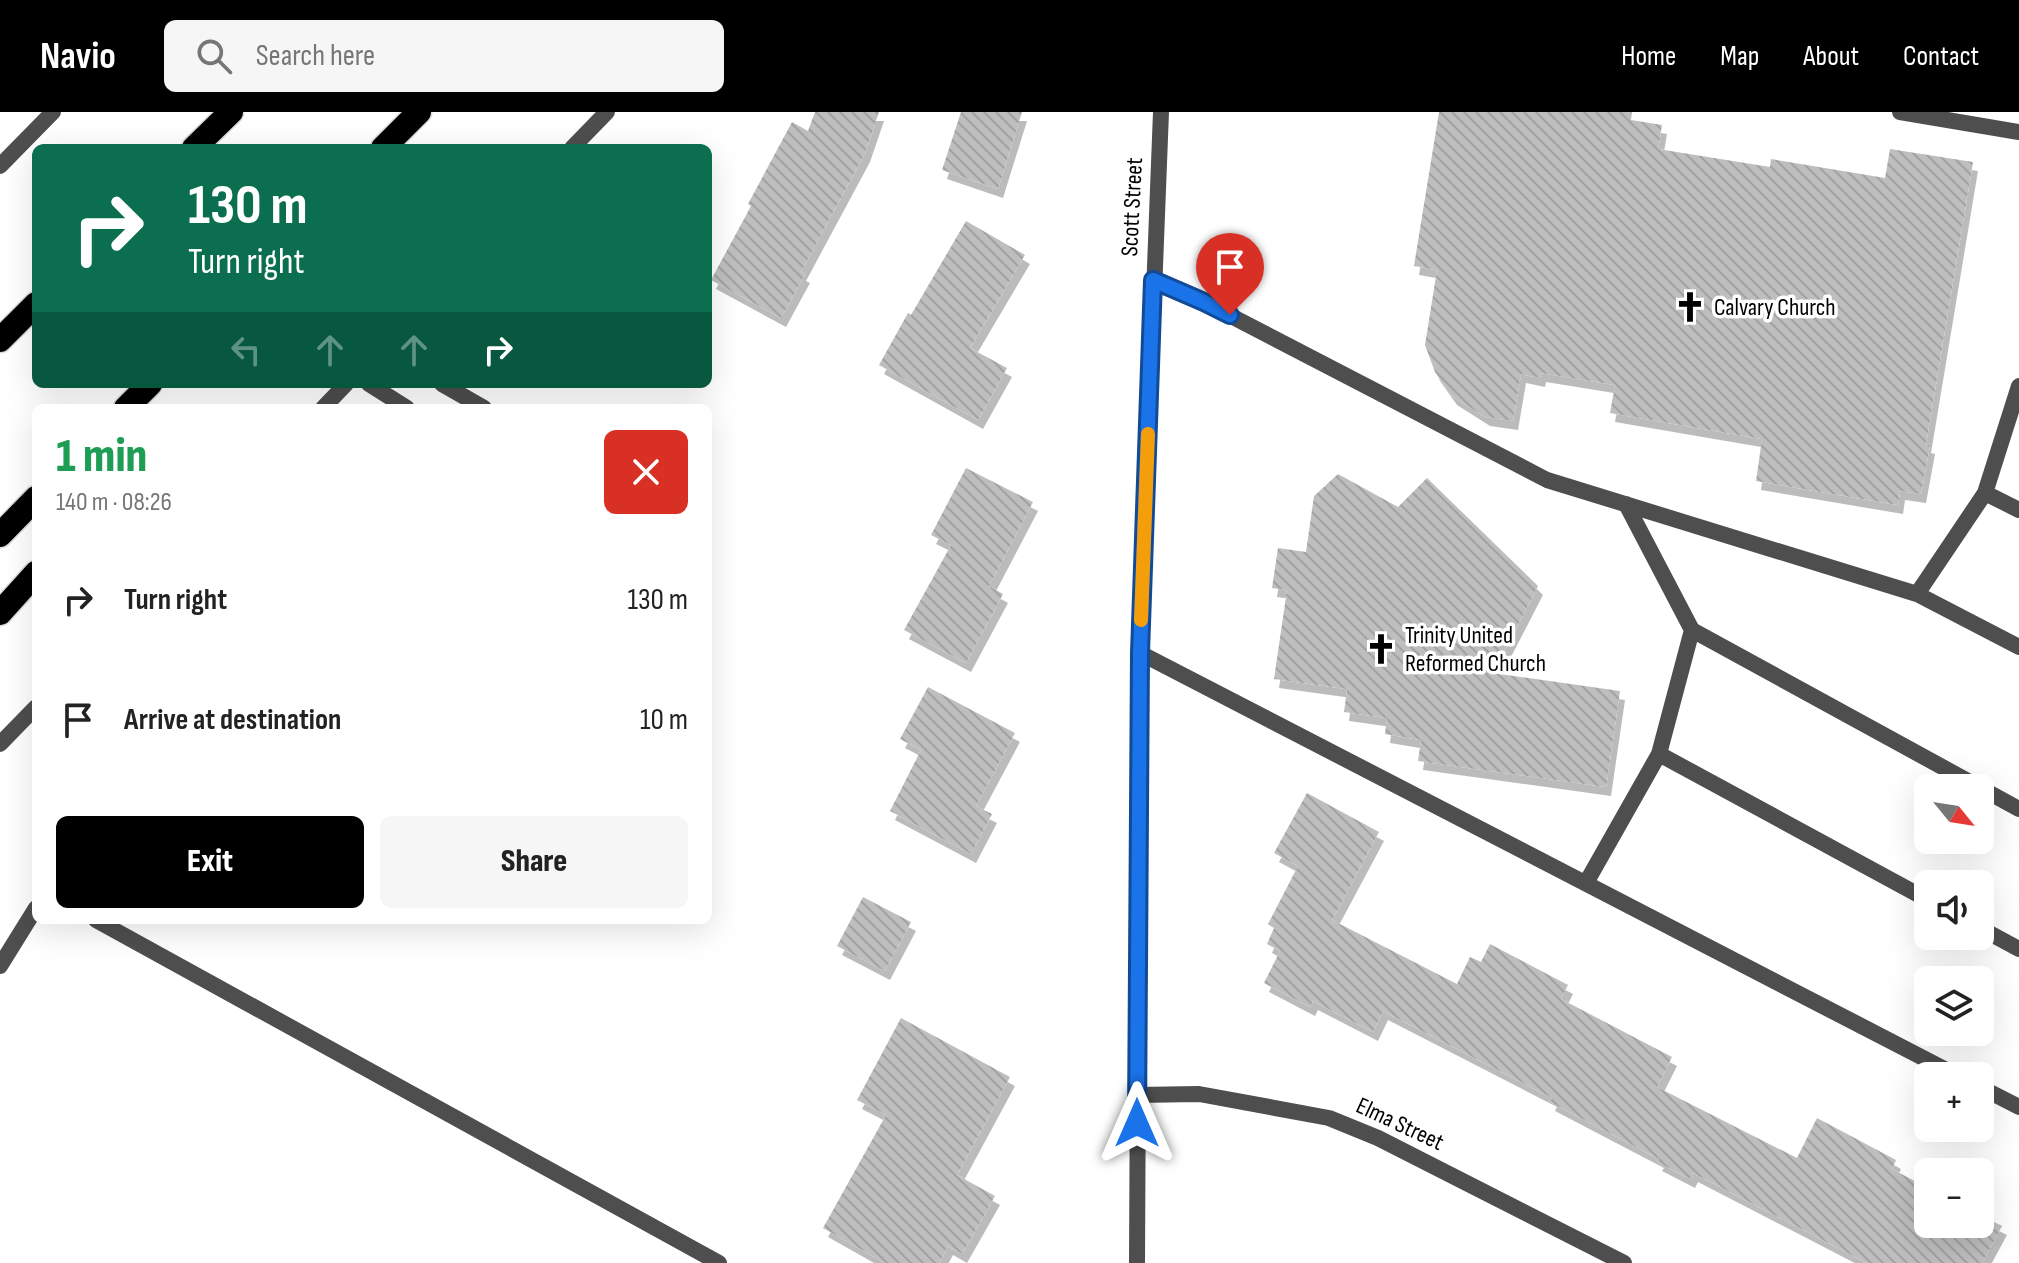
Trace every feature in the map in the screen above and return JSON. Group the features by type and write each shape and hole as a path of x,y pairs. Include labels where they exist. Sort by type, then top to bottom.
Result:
{"highway":[{"path":"198,144 231,112"},
{"path":"387,144 419,112"},
{"path":"0,340 32,308"},
{"path":"130,404 146,388"},
{"path":"0,535 32,502"},
{"path":"0,613 32,577"}],"street":[{"path":"0,166 53,112"},
{"path":"576,144 607,112"},
{"name":"Scott Street","path":"1137,1263 1140,653 1161,112"},
{"path":"1900,112 2019,132"},
{"path":"1153,280 1204,302 1547,480 1917,594 2019,647"},
{"path":"1917,594 1985,493 2019,386"},
{"path":"327,404 342,388"},
{"path":"375,388 401,404"},
{"path":"449,388 477,404"},
{"path":"1985,493 2019,510"},
{"path":"1626,504 1692,630 2019,809"},
{"path":"1586,883 1659,754 1692,630"},
{"path":"1140,653 1931,1062"},
{"path":"0,744 32,711"},
{"path":"1659,754 1914,892"},
{"path":"0,966 32,914"},
{"path":"103,924 719,1263"},
{"path":"1994,936 2019,949"},
{"name":"Elma Street","path":"1137,1095 1199,1094 1329,1118 1378,1138 1624,1263"},
{"path":"1994,1094 2019,1107"}],"building":[{"path":"815,112 879,112 865,153 801,272 805,274 781,318 712,278 792,122 808,131"},
{"path":"961,112 1022,112 998,189 942,170"},
{"name":"Calvary Church","path":"1439,112 1632,112 1631,120 1662,125 1658,149 1770,167 1771,159 1885,178 1890,149 1973,162 1926,444 1930,445 1921,494 1900,491 1898,505 1756,481 1762,439 1610,413 1615,385 1541,373 1540,378 1521,374 1513,421 1485,417 1452,396 1435,372 1425,345 1437,270 1414,266"},
{"path":"966,221 1025,255 970,348 1007,368 978,420 879,365"},
{"path":"966,468 1033,502 989,586 1003,594 966,663 904,630 951,545 931,535"},
{"name":"Trinity United Reformed Church","path":"1338,474 1398,507 1427,478 1538,586 1493,673 1620,691 1606,787 1418,761 1421,740 1385,734 1387,718 1344,712 1347,689 1274,679 1287,590 1272,588 1278,548 1306,552 1314,496"},
{"path":"928,687 1015,733 976,806 992,814 971,854 890,811 921,750 900,739"},
{"path":"1307,793 1379,832 1332,920 1457,984 1470,957 1481,962 1490,944 1568,985 1561,999 1672,1057 1657,1087 1797,1158 1817,1118 1896,1160 1892,1169 1914,1181 1914,1238 1994,1238 1994,1222 2002,1226 1982,1263 1867,1263 1693,1173 1690,1179 1657,1162 1659,1159 1550,1102 1552,1098 1383,1011 1373,1032 1313,1001 1310,1007 1264,983 1280,951 1267,944 1274,928 1268,924 1298,866 1274,853"},
{"path":"863,897 911,922 885,971 837,946"},
{"path":"901,1018 1010,1077 957,1175 995,1196 962,1254 948,1246 939,1263 885,1263 823,1228 886,1115 857,1100"}],"slow traffic":[{"path":"1141,620 1148,434"}],"place":[{"name":"Calvary Church","path":"1690,307"},
{"name":"Trinity United Reformed Church","path":"1381,649"}],"route":[{"path":"1137,1123 1140,653 1153,280 1230,315"}]}
